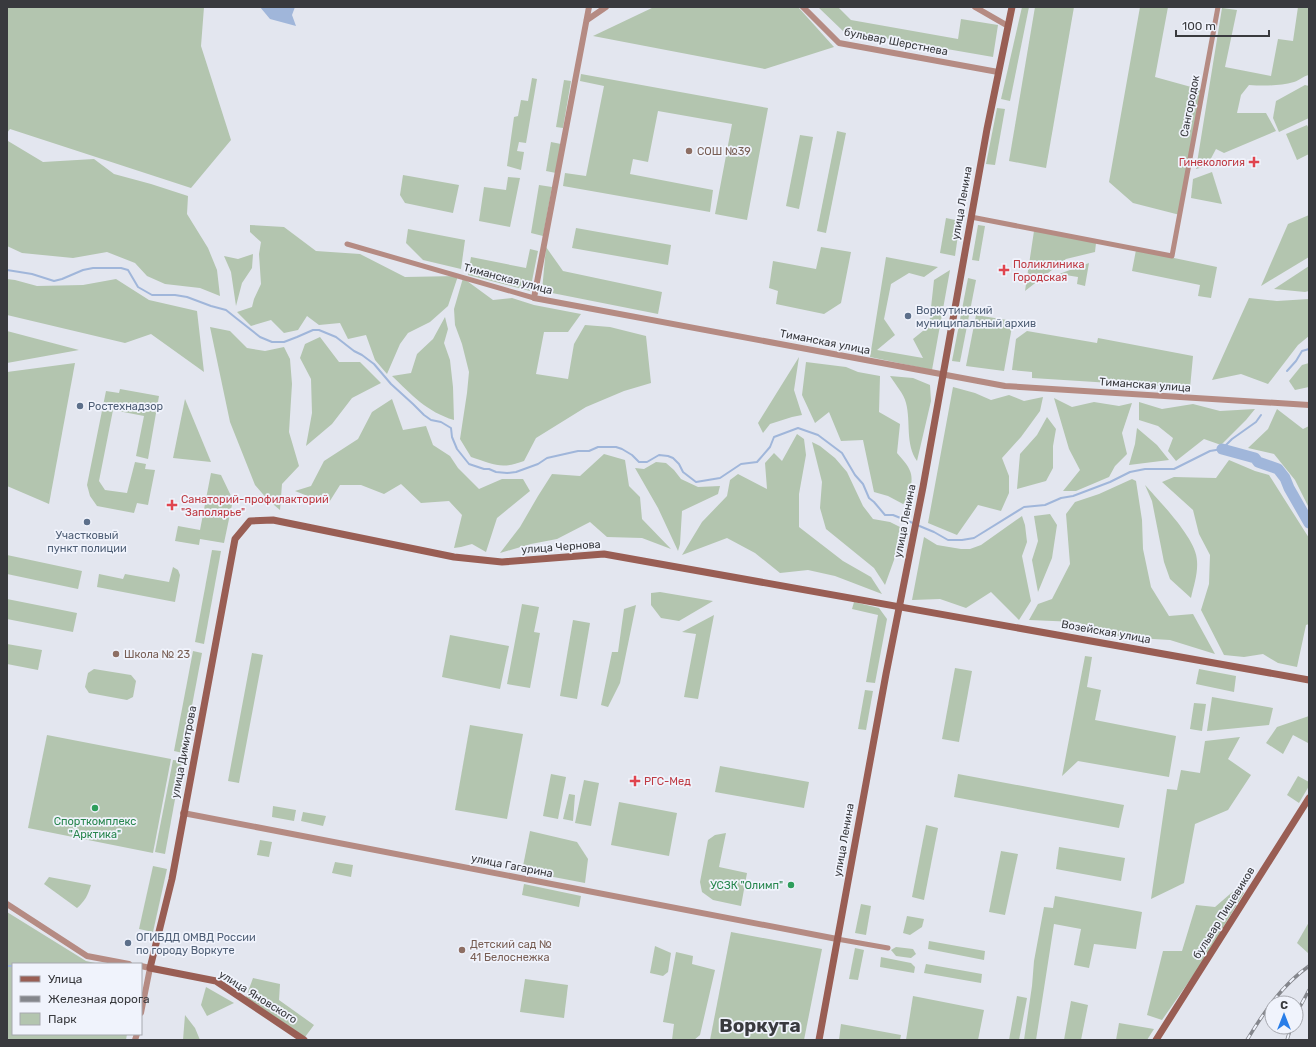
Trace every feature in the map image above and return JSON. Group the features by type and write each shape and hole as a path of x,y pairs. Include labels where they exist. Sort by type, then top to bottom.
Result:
{"main road":[{"name":"улица Ленина","path":"819,1040 899,606 923,487 998,72 1012,7"},
{"name":"улица Чернова","path":"235,539 250,521 273,520 454,557 502,562 604,554 899,606"},
{"name":"улица Димитрова","path":"150,968 172,878 235,539"},
{"name":"Возейская улица","path":"899,606 1309,680"},
{"name":"бульвар Пищевиков","path":"1156,1040 1309,798"},
{"name":"улица Яновского","path":"150,968 216,981 304,1040"}],"street":[{"path":"534,298 589,7"},
{"path":"587,20 606,7"},
{"name":"бульвар Шерстнева","path":"803,7 839,42 998,72"},
{"path":"976,7 1008,26"},
{"name":"Сангородок","path":"971,217 1172,256 1218,7"},
{"name":"Тиманская улица","path":"347,244 534,298 1005,386 1309,405"},
{"name":"улица Гагарина","path":"183,813 837,938"},
{"path":"7,904 87,956 124,963"},
{"path":"837,938 888,948"},
{"path":"142,966 150,968 142,1008"}],"green space":[{"path":"7,7 204,7 201,46 231,140 191,188 10,129 7,133"},
{"path":"654,7 798,7 834,47 765,69 593,36"},
{"path":"818,7 838,7 851,20 958,39 961,19 998,25 993,57 843,31"},
{"path":"1022,7 1029,7 1010,101 1001,99"},
{"path":"1035,7 1074,7 1046,168 1009,161"},
{"path":"1140,7 1168,7 1155,77 1202,90 1180,215 1133,203 1109,182"},
{"path":"1298,7 1309,7 1309,75 1294,82 1283,84 1266,86 1249,85 1241,95 1237,113 1266,113 1276,131 1224,153 1216,149 1207,166 1196,169 1222,8 1237,10 1225,67 1271,76 1278,39 1293,41"},
{"path":"581,74 768,108 747,220 715,214 732,124 658,111 648,162 633,159 630,174 713,190 710,212 563,186 565,173 586,176 604,86 580,81"},
{"path":"532,78 537,79 526,143 519,142 517,151 524,152 521,170 507,166 514,117 518,116 521,100 528,101"},
{"path":"564,80 571,81 563,128 556,127"},
{"path":"1305,85 1309,86 1309,118 1279,132 1273,118 1276,101"},
{"path":"997,108 1005,109 995,165 986,164"},
{"path":"1307,125 1309,129 1309,154 1297,160 1286,134"},
{"path":"837,131 846,133 826,233 817,231"},
{"path":"800,135 813,137 799,209 786,206"},
{"path":"8,141 43,162 94,159 114,174 188,196 187,214 208,248 217,270 220,296 200,288 165,284 147,276 135,263 107,252 73,258 22,253 7,246"},
{"path":"551,142 561,144 556,173 546,171"},
{"path":"1212,172 1222,204 1191,198 1193,179"},
{"path":"403,175 459,185 453,213 405,203 400,195"},
{"path":"508,177 520,178 510,227 479,221 484,187 506,190"},
{"path":"539,185 552,187 543,236 531,233"},
{"path":"1309,215 1309,257 1261,286 1288,224"},
{"path":"946,218 960,221 955,256 940,253"},
{"path":"250,225 284,227 316,251 360,254 405,277 458,276 448,306 430,322 408,333 400,344 387,374 375,360 366,335 348,339 340,323 319,325 307,316 298,330 284,333 271,320 251,326 237,312 252,307 261,284 259,254 261,242 250,232"},
{"path":"978,225 985,226 979,261 972,260"},
{"path":"576,228 671,245 668,265 572,248"},
{"path":"408,229 465,240 461,269 423,260 406,243"},
{"path":"1034,231 1096,243 1095,252 1066,259 1025,291"},
{"path":"546,247 563,271 662,292 658,314 542,291"},
{"path":"821,247 851,252 841,303 824,314 776,304 778,291 769,288 773,261 816,269"},
{"path":"530,249 538,251 530,291 468,275 471,257 526,268"},
{"path":"1136,250 1217,267 1211,298 1198,296 1200,285 1132,271"},
{"path":"253,254 252,268 242,283 236,306 231,272 224,256 238,259"},
{"path":"886,257 938,267 924,277 909,273 891,284 884,319 895,335 877,350 923,358 913,339 929,326 934,280 950,270 932,370 870,357"},
{"path":"1089,263 1085,286 1077,284 1078,277 1059,274"},
{"path":"1309,266 1309,291 1305,292 1274,289"},
{"path":"463,278 493,300 512,298 534,305 581,314 568,332 544,332 536,374 568,379 574,344 585,325 610,327 646,336 651,383 624,391 586,407 536,438 524,461 503,466 471,457 460,439 469,372 462,344 455,325 454,309"},
{"path":"968,278 976,280 960,362 952,361"},
{"path":"7,279 37,286 83,285 116,279 149,300 197,311 204,372 151,334 125,343 7,315"},
{"path":"1249,298 1277,301 1309,299 1309,336 1298,345 1268,384 1241,374 1212,380"},
{"path":"976,315 1013,321 1004,371 966,366"},
{"path":"445,317 448,329 444,343 450,360 454,420 444,417 428,408 392,376 411,373 417,354 433,339"},
{"path":"210,327 230,331 247,348 265,351 284,347 290,359 292,384 289,432 299,466 282,484 280,510 268,500 255,485 230,422"},
{"path":"7,331 79,350 7,363"},
{"path":"1027,331 1097,343 1098,338 1193,356 1190,388 1032,378 1032,372 1012,370 1016,339"},
{"path":"320,337 339,362 360,362 381,383 352,398 332,424 306,446 312,413 311,379 300,358 305,344"},
{"path":"799,357 794,390 802,415 770,424 763,433 758,423"},
{"path":"806,362 846,367 858,372 880,376 879,412 900,424 897,453 910,470 912,479 908,500 903,504 888,496 874,492 863,440 841,441 829,412 815,423 802,395"},
{"path":"75,363 49,504 7,486 7,372"},
{"path":"1309,363 1309,387 1295,390 1289,381 1302,365"},
{"path":"890,376 913,378 930,385 931,401 917,461 911,447 905,400"},
{"path":"953,387 975,393 991,400 1009,395 1024,401 1043,397 1040,411 1021,437 1002,458 1009,476 1009,493 1001,511 978,505 957,535 928,523"},
{"path":"120,389 159,396 148,459 136,456 144,416 113,410 99,481 105,490 127,493 135,462 146,464 145,469 155,470 148,505 137,503 134,513 97,506 90,496 87,485 106,391 119,393"},
{"path":"1054,398 1072,407 1094,402 1119,406 1132,403 1122,433 1127,454 1115,466 1109,477 1076,491 1063,491 1080,470 1069,449"},
{"path":"185,399 211,462 173,458"},
{"path":"392,399 403,430 426,426 433,445 450,456 458,468 479,489 502,479 523,479 530,491 497,518 486,552 472,544 454,548 462,515 449,501 421,503 401,484 384,494 361,485 340,485 328,504 295,491 311,486 324,461 358,439 372,412"},
{"path":"1139,402 1162,409 1193,404 1220,411 1255,409 1221,445 1204,439 1176,461 1168,451 1173,438 1158,426 1139,420"},
{"path":"1277,409 1303,429 1309,426 1309,508 1295,480 1274,454 1248,448 1268,429"},
{"path":"1047,417 1056,429 1053,446 1053,468 1046,481 1017,489 1020,454 1037,435"},
{"path":"1137,428 1157,445 1169,460 1129,465 1135,444"},
{"path":"797,434 804,439 806,455 799,494 799,527 843,561 871,577 882,594 835,576 808,570 780,573 755,553 727,538 682,555 702,522 727,496 730,480 738,474 767,489 765,463 774,453 782,461"},
{"path":"812,442 820,446 835,458 847,472 863,506 873,519 890,522 900,527 894,560 885,585 874,568 826,529 820,508 822,482"},
{"path":"604,454 625,460 629,486 640,497 642,519 671,549 642,538 607,537 590,522 557,539 531,544 500,553 520,527 552,474 580,476"},
{"path":"1229,460 1269,475 1309,538 1309,624 1306,625 1297,667 1278,663 1263,654 1244,657 1224,655 1201,610 1209,584 1210,555 1199,534 1193,510 1162,482 1174,477 1216,478"},
{"path":"656,462 666,463 681,479 698,487 720,486 718,494 682,511 680,544 678,551 658,508 635,468 644,469"},
{"path":"211,473 221,475 233,500 224,543 200,539 199,545 175,541 178,526 200,530"},
{"path":"1132,479 1136,481 1142,520 1143,549 1151,587 1169,616 1193,614 1215,654 1170,640 1121,637 1077,622 1029,620 1038,604 1052,599 1070,564 1066,514 1075,502 1099,494"},
{"path":"1145,485 1168,510 1191,542 1197,561 1197,570 1191,598 1170,579 1164,562 1152,501"},
{"path":"1050,514 1057,525 1052,558 1038,592 1032,560 1038,541 1034,516"},
{"path":"1022,516 1025,525 1027,542 1022,556 1031,601 1019,620 991,592 966,608 940,599 912,600 924,537 937,545 970,549 981,545"},
{"path":"212,550 221,551 204,644 195,642"},
{"path":"7,555 82,571 78,589 7,574"},
{"path":"173,567 178,570 180,575 175,602 97,587 99,574 123,579 125,574 169,582"},
{"path":"660,592 713,601 679,621 661,618 651,605 651,593"},
{"path":"7,599 77,613 73,632 7,619"},
{"path":"854,602 879,608 887,619 875,683 866,682 878,615 852,609"},
{"path":"522,604 539,607 534,632 540,633 530,688 507,684"},
{"path":"636,605 620,683 608,707 601,705 612,652 618,652 624,609"},
{"path":"714,615 698,699 684,697 696,634 682,632"},
{"path":"573,620 590,623 577,699 560,696"},
{"path":"450,635 509,646 500,689 442,677"},
{"path":"7,644 42,650 38,670 7,664"},
{"path":"193,651 202,653 183,753 174,751"},
{"path":"252,653 263,655 239,783 228,781"},
{"path":"1085,656 1092,657 1087,687 1101,690 1095,720 1176,736 1169,777 1078,761 1062,776"},
{"path":"955,668 972,671 959,742 942,739"},
{"path":"94,669 131,675 136,681 133,697 127,700 89,693 85,687 88,673"},
{"path":"1199,669 1236,676 1234,692 1196,684"},
{"path":"865,690 873,691 866,730 858,729"},
{"path":"1212,697 1273,708 1269,725 1207,731"},
{"path":"1194,703 1206,704 1202,731 1190,729"},
{"path":"1309,716 1308,743 1293,735 1283,754 1266,743 1277,727"},
{"path":"470,725 523,734 507,819 455,810"},
{"path":"47,735 171,759 153,853 28,828"},
{"path":"1240,737 1228,759 1251,775 1228,810 1195,824 1184,883 1151,899 1167,789 1177,790 1181,770 1200,773 1205,741"},
{"path":"173,760 182,761 165,854 155,852"},
{"path":"720,766 809,782 804,808 715,792"},
{"path":"551,774 566,777 558,819 543,816"},
{"path":"958,774 1124,805 1119,828 954,797"},
{"path":"1298,776 1309,782 1309,786 1299,803 1287,795"},
{"path":"584,780 599,783 591,826 575,823"},
{"path":"569,794 575,795 573,821 563,819"},
{"path":"619,802 677,813 669,856 611,845"},
{"path":"273,806 296,810 294,821 272,817"},
{"path":"303,812 326,816 323,826 301,821"},
{"path":"926,825 938,828 924,900 912,897"},
{"path":"530,831 577,842 588,859 585,883 522,871"},
{"path":"726,833 719,867 747,873 741,906 713,900 702,892 700,882 708,840 715,835"},
{"path":"260,840 272,842 269,857 257,855"},
{"path":"1059,847 1125,858 1121,881 1056,869"},
{"path":"1001,851 1018,854 1005,915 989,912"},
{"path":"335,862 353,865 351,877 332,873"},
{"path":"153,866 167,869 153,932 139,929"},
{"path":"49,877 91,885 86,898 77,908 44,884"},
{"path":"524,884 581,896 579,907 522,895"},
{"path":"1237,888 1244,893 1197,970 1162,1020 1147,1015 1163,951 1182,951 1196,905 1215,907"},
{"path":"1055,896 1142,912 1136,949 1094,944 1089,968 1074,965 1081,929 1054,924 1036,1040 1024,1040 1034,961 1044,907 1053,908"},
{"path":"861,904 871,906 866,935 855,933"},
{"path":"7,912 86,961 95,963 12,963 12,1035 127,1035 126,1040 7,1040"},
{"path":"907,916 924,919 922,927 910,935 903,933"},
{"path":"1309,922 1309,954 1297,943"},
{"path":"731,932 822,949 804,1040 710,1040"},
{"path":"929,941 985,951 984,960 928,949"},
{"path":"655,946 671,953 668,972 663,976 650,973"},
{"path":"896,947 913,949 916,954 911,958 896,956 891,950"},
{"path":"855,948 864,950 858,980 849,979"},
{"path":"676,952 693,956 692,964 715,970 700,1035 694,1040 672,1040 674,1024 663,1022"},
{"path":"881,957 911,963 915,967 914,973 880,967"},
{"path":"926,964 982,974 981,983 924,973"},
{"path":"253,978 280,984 279,1000 314,1025 305,1037 246,997"},
{"path":"525,979 568,985 564,1018 520,1012"},
{"path":"206,987 234,1003 207,1016 201,1005"},
{"path":"913,996 984,1010 978,1040 906,1040"},
{"path":"1017,996 1027,998 1019,1040 1009,1040"},
{"path":"1071,1001 1088,1005 1081,1040 1064,1040"},
{"path":"185,1015 195,1028 200,1040 183,1040"},
{"path":"1119,1023 1154,1029 1147,1040 1116,1040"},
{"path":"841,1024 901,1035 900,1040 839,1040"}],"water":[{"path":"260,7 295,7 292,15 296,26 270,19"}],"waterway":[{"path":"7,270 32,274 54,281 83,270 93,268 121,268 128,270 138,287 152,295 175,295 187,297 226,310 260,337 272,342 284,342 313,330 319,330 336,337 374,364 391,384 424,415 431,420 441,422 451,428 452,437 457,449 469,464 484,469 489,469 496,472 516,472 538,464 547,458 578,451 589,451 598,447 616,447 632,455 639,462 647,462 659,455 673,458 679,464 683,472 696,482 720,478 741,464 757,462 770,447 774,437 798,428 818,435 842,453 855,475 863,484 869,498 885,515 893,515 913,523"},
{"path":"1287,371 1302,351 1309,349"},
{"path":"917,525 948,540 974,538 1024,507 1045,505 1061,498 1073,496 1110,482 1130,472 1145,469 1174,469 1210,451 1222,449 1232,439 1256,422 1261,415"},
{"path":"1222,449 1255,458 1258,462 1278,469 1285,478 1309,523"},
{"path":"7,966 12,966"}],"railway":[{"path":"1247,1040 1260,1019 1282,990 1299,973 1309,966"},
{"path":"1304,999 1309,990"},
{"path":"1287,1040 1289,1035"}],"place":[{"name":"СОШ №39","path":"689,151"},
{"name":"Гинекология","path":"1254,162"},
{"name":"Поликлиника Городская","path":"1004,270"},
{"name":"Воркутинский муниципальный архив","path":"908,316"},
{"name":"Ростехнадзор","path":"80,406"},
{"name":"Санаторий-профилакторий \"Заполярье\"","path":"172,505"},
{"name":"Участковый пункт полиции","path":"87,522"},
{"name":"Школа № 23","path":"116,654"},
{"name":"РГС-Мед","path":"635,781"},
{"name":"Спорткомплекс \"Арктика\"","path":"95,808"},
{"name":"УСЗК \"Олимп\"","path":"791,885"},
{"name":"ОГИБДД ОМВД России по городу Воркуте","path":"128,943"},
{"name":"Детский сад № 41 Белоснежка","path":"462,950"}],"district":[{"name":"Воркута","path":"760,1025"}]}
